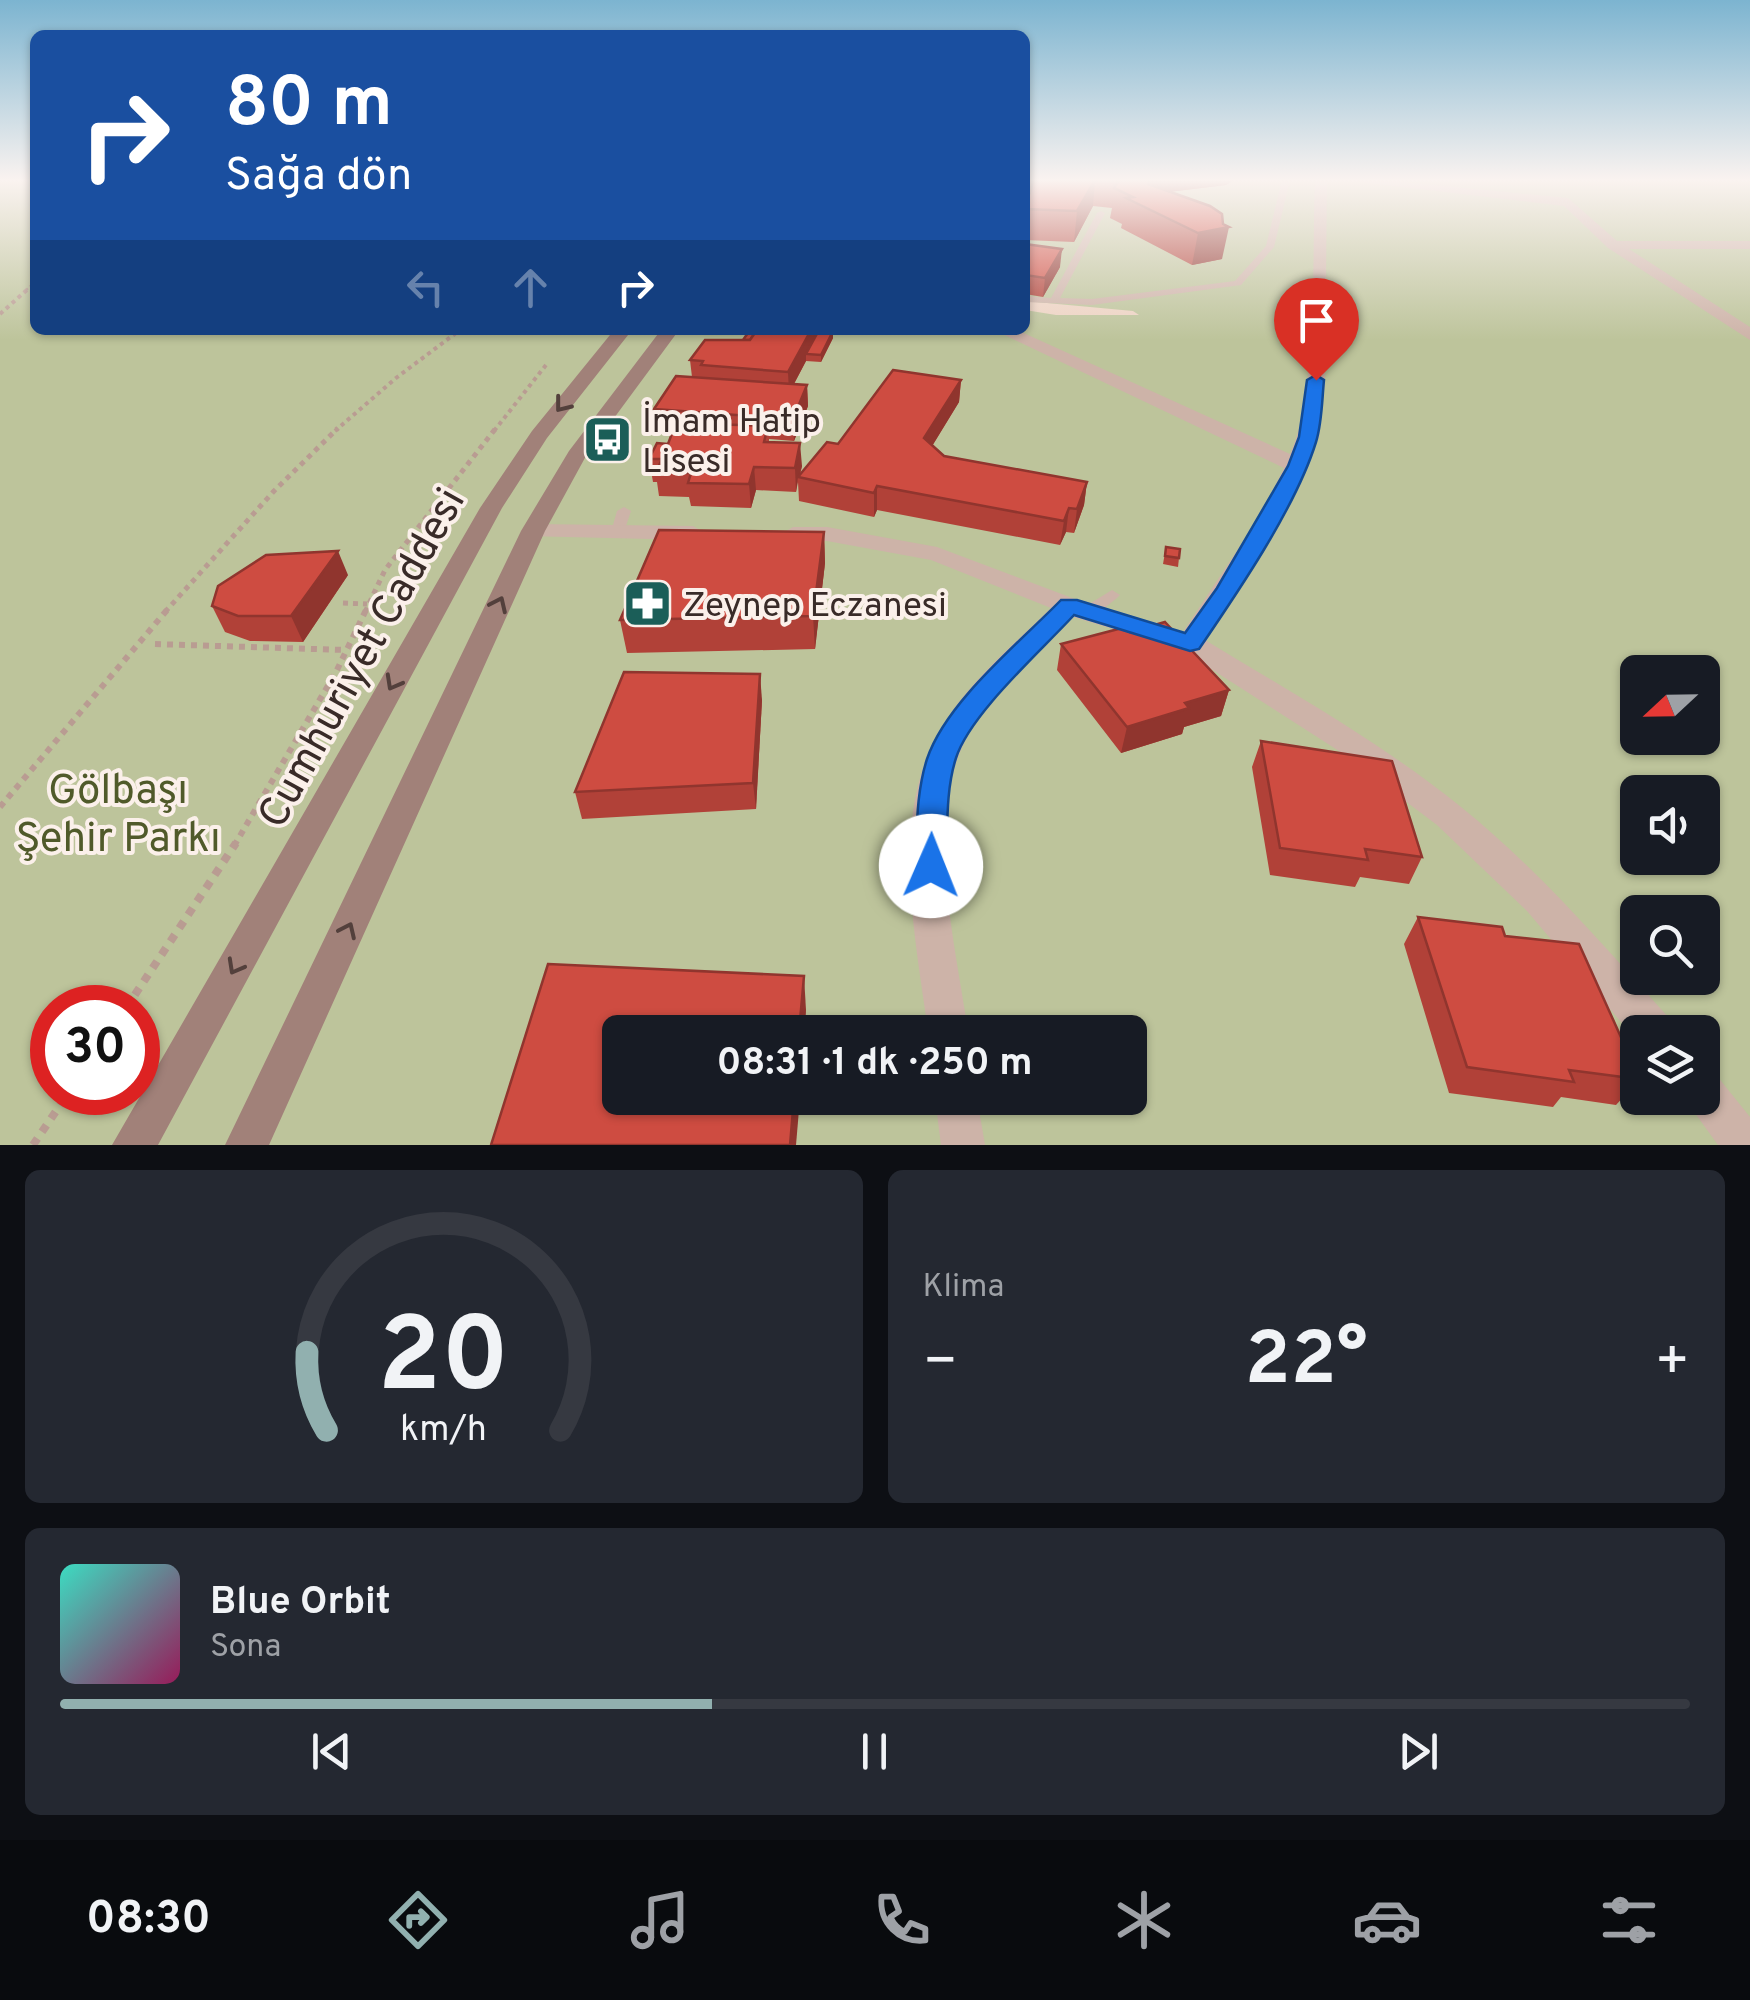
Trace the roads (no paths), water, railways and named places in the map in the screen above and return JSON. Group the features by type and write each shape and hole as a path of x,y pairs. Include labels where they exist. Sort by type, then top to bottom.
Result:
{"main road":[{"name":"Cumhuriyet Caddesi","path":"134,1145 491,508 539,435 619,335"},
{"path":"246,1145 534,531 576,455 666,335"}],"street":[{"path":"1190,643 1228,590 1298,466 1309,437 1316,380 1320,233"},
{"path":"1601,233 1750,335"},
{"path":"1613,245 1750,245"},
{"path":"1015,335 1298,466"},
{"path":"534,531 621,521 730,533"},
{"path":"767,533 827,534 936,554 1078,609 1190,643 1350,743 1450,816 1540,900 1640,1015"},
{"path":"946,1015 931,866 931,822 942,756 976,704 1078,609"},
{"path":"1720,1113 1745,1145"},
{"path":"959,1115 963,1145"}],"lane":[{"path":"1054,301 1090,233"},
{"path":"1030,299 1092,302 1238,282 1270,248 1273,233"},
{"path":"1078,609 1112,595"}],"place":[{"name":"İmam Hatip Lisesi","path":"607,440"},
{"name":"Zeynep Eczanesi","path":"648,604"}],"park label":[{"name":"Gölbaşı Şehir Parkı","path":"118,812"}]}
